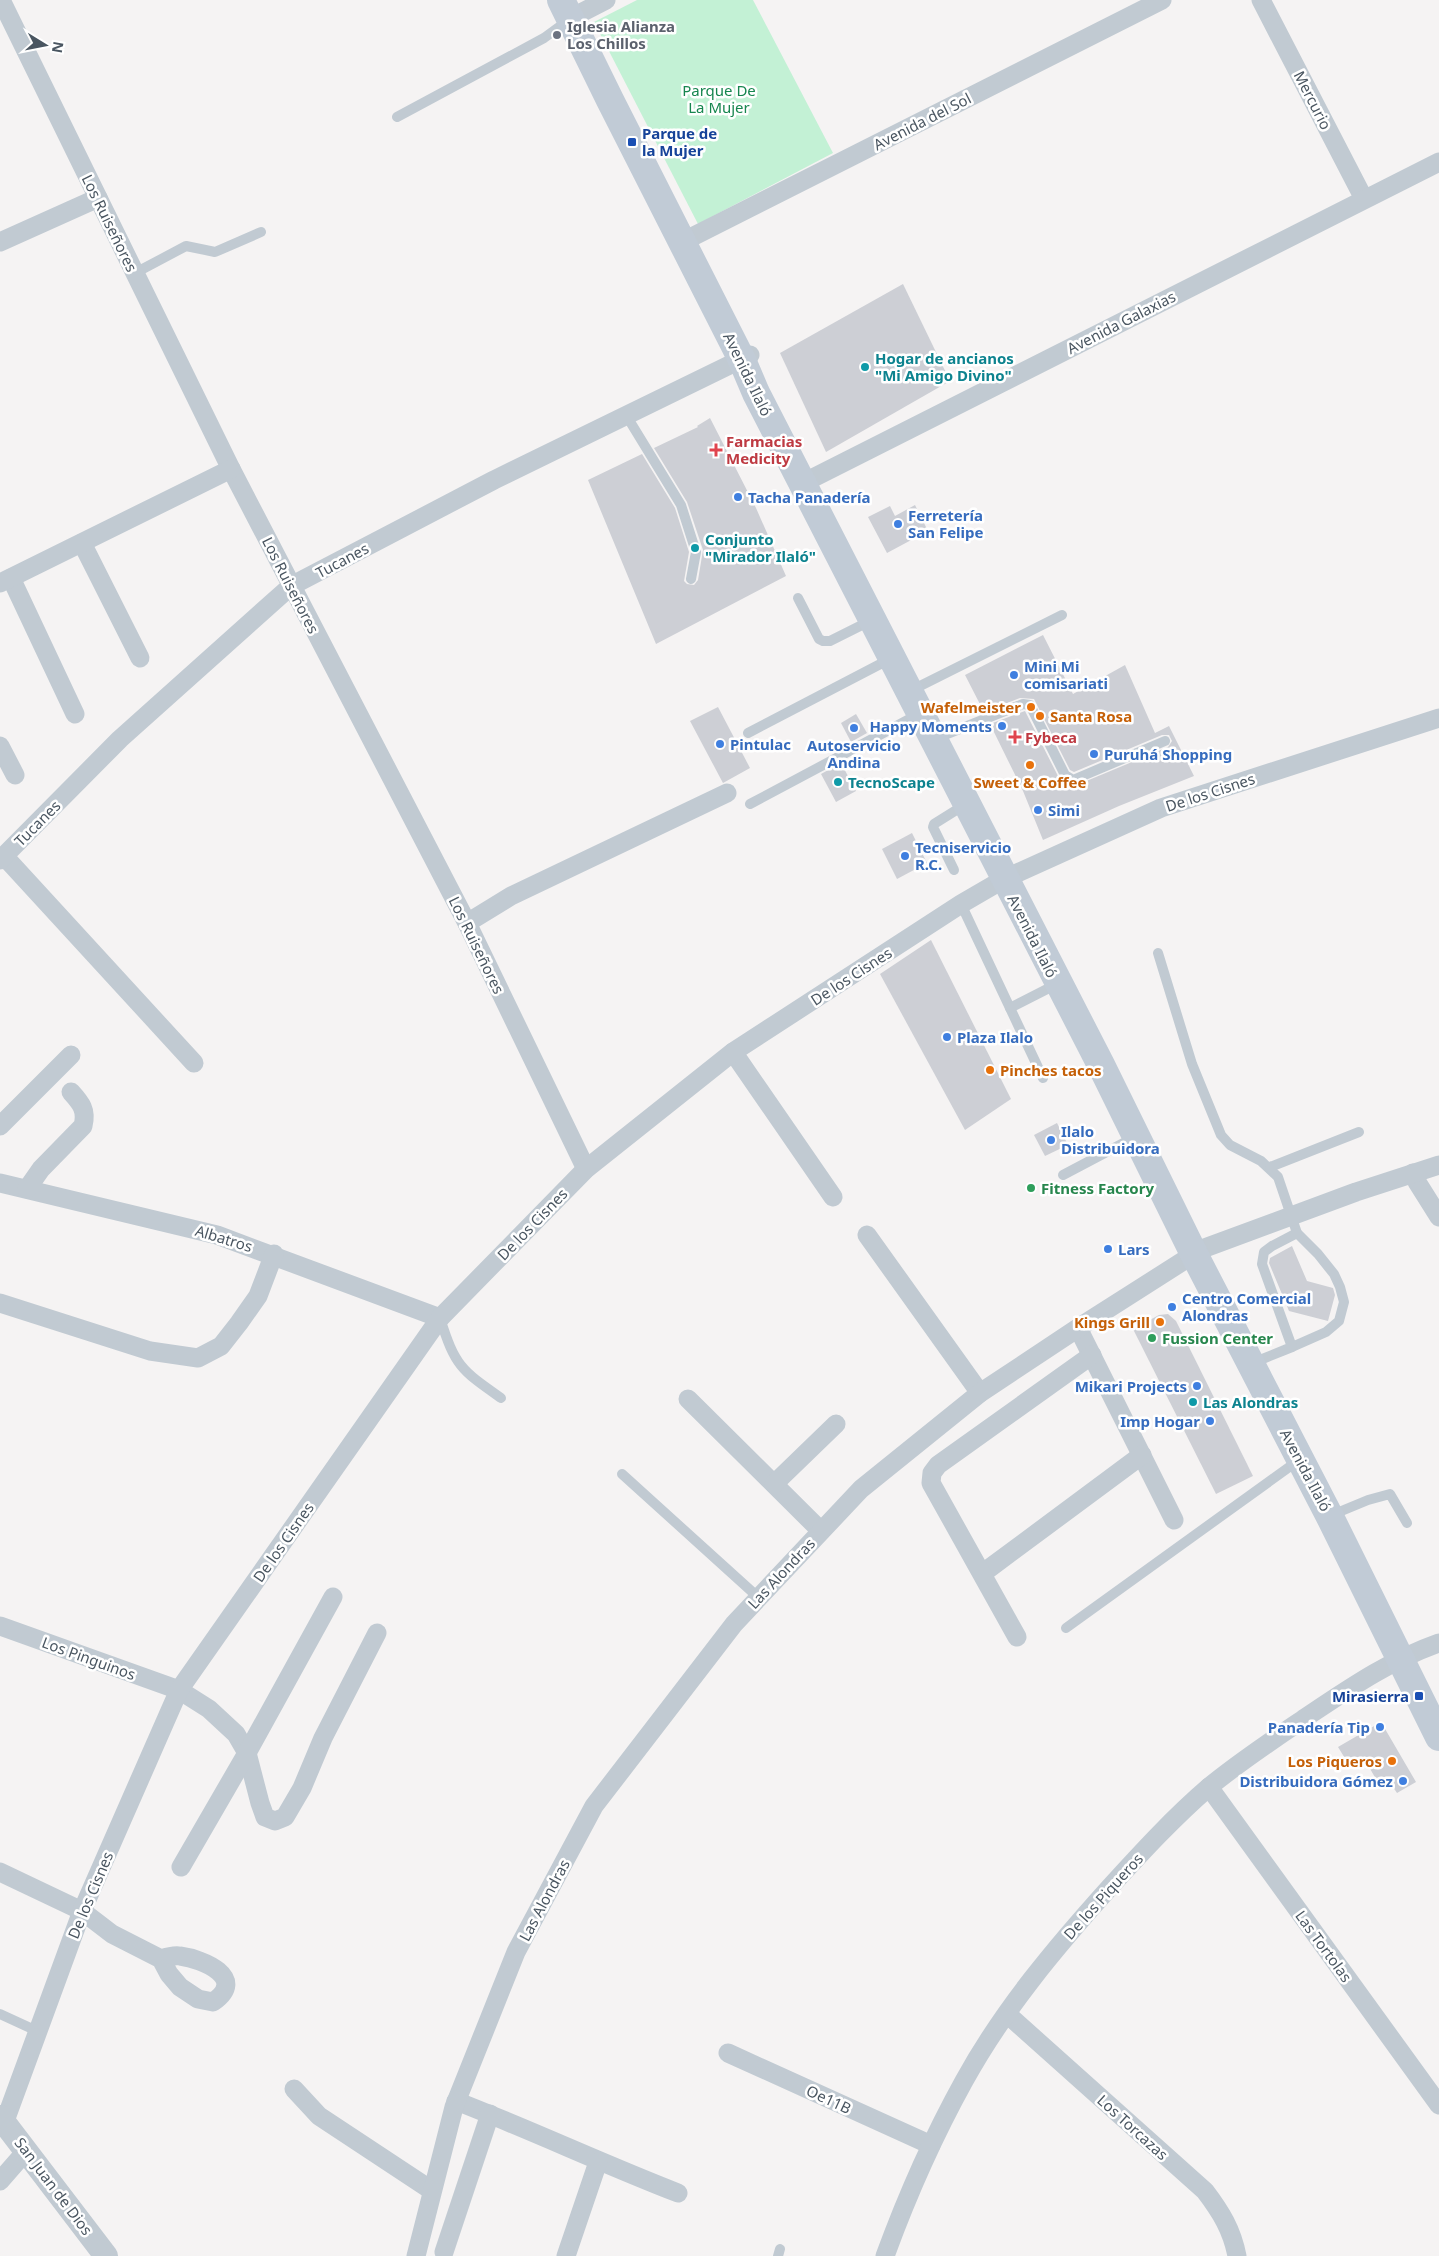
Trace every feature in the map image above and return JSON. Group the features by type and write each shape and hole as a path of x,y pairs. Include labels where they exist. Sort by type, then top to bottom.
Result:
{"main road":[{"name":"Avenida Ilaló","path":"572,8 610,100 686,240 746,357 756,394 808,481 918,687 1058,984 1136,1136 1198,1252 1260,1360 1339,1512 1439,1737"},
{"name":"Avenida Ilaló","path":"808,481 891,659 966,803 1009,877 1198,1252 1299,1459 1403,1656 1439,1714"}],"street":[{"name":"Los Ruiseñores","path":"1,0 231,469 467,923 586,1169"},
{"path":"572,8 606,0"},
{"name":"Avenida del Sol","path":"686,240 1162,0"},
{"name":"Mercurio","path":"1261,0 1364,199"},
{"name":"Avenida Galaxias","path":"808,481 1439,162"},
{"path":"0,242 98,198"},
{"name":"Tucanes","path":"2,858 120,739 291,586 494,480 746,357"},
{"path":"75,714 5,580 231,469"},
{"path":"82,543 140,658"},
{"name":"De los Cisnes","path":"2,2119 38,2031 82,1911 178,1690 440,1318 586,1169 732,1052 961,904 1009,877 1161,808 1439,718"},
{"path":"0,746 16,775"},
{"path":"467,923 511,896 727,793"},
{"path":"2,858 194,1063"},
{"path":"732,1052 833,1196"},
{"path":"0,1126 72,1055"},
{"path":"27,1189 40,1169 83,1126 86,1116 82,1105 71,1092"},
{"name":"Las Alondras","path":"416,2256 431,2190 456,2101 516,1952 594,1806 734,1624 758,1598 861,1489 980,1393 1078,1328 1198,1252 1294,1225 1356,1192 1439,1165"},
{"path":"1413,1173 1439,1217"},
{"name":"Albatros","path":"0,1183 217,1234 440,1318"},
{"path":"867,1235 980,1393"},
{"path":"0,1304 150,1351 198,1358 221,1346 239,1323 258,1296 274,1254"},
{"path":"1078,1328 1174,1520"},
{"path":"1017,1637 931,1483 932,1474 938,1465 1092,1355"},
{"path":"688,1399 821,1531"},
{"path":"774,1484 836,1424"},
{"path":"983,1574 1142,1455"},
{"path":"181,1867 247,1753 333,1597"},
{"name":"Los Pinguinos","path":"0,1626 178,1690 209,1709 236,1734 247,1753 265,1817 275,1821 285,1817 302,1788 323,1738 377,1633"},
{"name":"De los Piqueros","path":"885,2256 931,2145 964,2080 1007,2014 1065,1937 1133,1861 1209,1787 1310,1715 1403,1656 1439,1643"},
{"name":"Las Tortolas","path":"1209,1787 1439,2105"},
{"path":"0,1872 82,1911 112,1934 161,1959"},
{"name":"Los Torcazas","path":"1007,2014 1205,2191 1223,2213 1234,2239 1237,2256"},
{"name":"Oe11B","path":"728,2053 931,2145"},
{"path":"294,2089 319,2116 431,2190"},
{"path":"456,2101 598,2162 678,2193"},
{"path":"444,2252 490,2114"},
{"name":"San Juan de Dios","path":"2,2119 106,2256"},
{"path":"0,2181 27,2150"},
{"path":"566,2256 598,2162"}],"lane":[{"path":"397,117 544,38 572,8"},
{"path":"135,273 186,246 215,252 261,232"},
{"path":"626,415 681,505 696,552 691,579"},
{"path":"798,598 819,639 823,641 830,641 873,619"},
{"path":"918,687 1062,615"},
{"path":"748,733 891,659"},
{"path":"942,736 1023,704 1030,705 1065,775 1072,780 1164,740"},
{"path":"750,804 920,714"},
{"path":"954,870 933,829 933,825 966,803"},
{"path":"961,904 1043,1078"},
{"path":"1158,952 1192,1064 1221,1135 1230,1146 1270,1168 1278,1177 1294,1225 1334,1274 1344,1302 1339,1321 1326,1332 1260,1360"},
{"path":"1010,1008 1058,984"},
{"path":"1270,1168 1359,1132"},
{"path":"1063,1175 1136,1136"},
{"path":"1292,1347 1262,1264 1264,1252 1294,1225"},
{"path":"440,1318 450,1349 458,1364 474,1379 502,1398"},
{"path":"1066,1628 1299,1459"},
{"path":"622,1474 758,1598"},
{"path":"1339,1512 1368,1500 1390,1494 1407,1523"},
{"path":"0,2014 38,2031"}],"green space":[{"name":"Parque De La Mujer","path":"637,0 753,0 833,153 698,224 594,22"}],"building":[{"name":"Hogar de ancianos \"Mi Amigo Divino\"","path":"903,284 950,381 826,452 780,353"},
{"name":"Conjunto \"Mirador Ilaló\"","path":"710,418 756,508 786,576 656,644 588,480 642,454 675,508 689,552 684,581 687,584 694,585 698,580 703,550 687,502 654,448 698,427"},
{"name":"Ferretería San Felipe","path":"915,505 928,531 887,553 868,517 890,506 895,516"},
{"name":"Puruhá Shopping","path":"1043,635 1073,694 1125,665 1155,733 1169,726 1194,776 1119,806 1043,840 1023,791 990,724 1025,711 1059,778 1072,787 1168,747 1172,741 1169,735 1162,735 1074,772 1070,770 1034,699 1020,698 984,712 965,675"},
{"name":"Pintulac","path":"718,707 750,768 723,783 690,721"},
{"name":"Autoservicio Andina","path":"856,714 867,733 851,742 841,723"},
{"name":"TecnoScape","path":"841,763 856,791 836,802 821,774"},
{"name":"Tecniservicio R.C.","path":"912,833 927,863 897,879 882,849"},
{"name":"Plaza Ilalo","path":"931,940 1011,1099 965,1130 880,974"},
{"name":"Ilalo Distribuidora","path":"1057,1123 1068,1145 1045,1156 1034,1135"},
{"path":"1292,1246 1307,1281 1333,1288 1335,1295 1328,1321 1289,1311 1269,1263 1270,1258"},
{"name":"Las Alondras","path":"1168,1314 1176,1321 1253,1476 1216,1494 1133,1329 1159,1315"},
{"path":"1381,1722 1416,1782 1397,1793 1389,1781 1380,1786 1365,1760 1351,1768 1338,1747"}],"place":[{"name":"Iglesia Alianza Los Chillos","path":"557,35"},
{"name":"Parque de la Mujer","path":"632,142"},
{"name":"Hogar de ancianos \"Mi Amigo Divino\"","path":"865,367"},
{"name":"Farmacias Medicity","path":"716,450"},
{"name":"Tacha Panadería","path":"738,497"},
{"name":"Ferretería San Felipe","path":"898,524"},
{"name":"Conjunto \"Mirador Ilaló\"","path":"695,548"},
{"name":"Mini Mi comisariati","path":"1014,675"},
{"name":"Wafelmeister","path":"1031,707"},
{"name":"Santa Rosa","path":"1040,716"},
{"name":"Happy Moments","path":"1002,726"},
{"name":"Autoservicio Andina","path":"854,728"},
{"name":"Fybeca","path":"1015,737"},
{"name":"Pintulac","path":"720,744"},
{"name":"Puruhá Shopping","path":"1094,754"},
{"name":"Sweet & Coffee","path":"1030,765"},
{"name":"TecnoScape","path":"838,782"},
{"name":"Simi","path":"1038,810"},
{"name":"Tecniservicio R.C.","path":"905,856"},
{"name":"Plaza Ilalo","path":"947,1037"},
{"name":"Pinches tacos","path":"990,1070"},
{"name":"Ilalo Distribuidora","path":"1051,1140"},
{"name":"Fitness Factory","path":"1031,1188"},
{"name":"Lars","path":"1108,1249"},
{"name":"Centro Comercial Alondras","path":"1172,1307"},
{"name":"Kings Grill","path":"1160,1322"},
{"name":"Fussion Center","path":"1152,1338"},
{"name":"Mikari Projects","path":"1197,1386"},
{"name":"Las Alondras","path":"1193,1402"},
{"name":"Imp Hogar","path":"1210,1421"},
{"name":"Mirasierra","path":"1419,1696"},
{"name":"Panadería Tip","path":"1380,1727"},
{"name":"Los Piqueros","path":"1392,1761"},
{"name":"Distribuidora Gómez","path":"1403,1781"}]}
